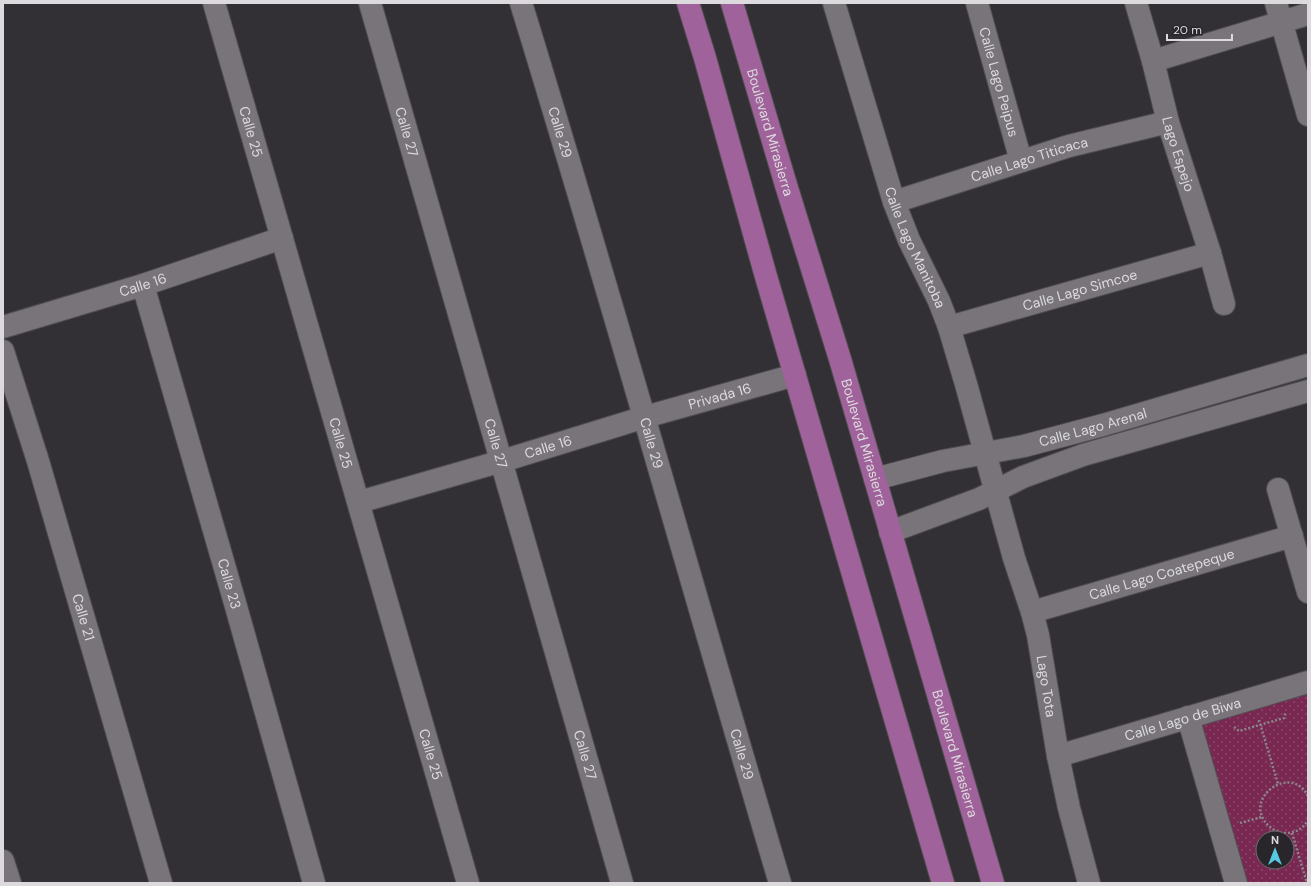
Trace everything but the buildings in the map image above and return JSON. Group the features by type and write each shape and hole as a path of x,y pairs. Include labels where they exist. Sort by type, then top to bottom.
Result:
{"main road":[{"path":"688,3 943,883"},
{"name":"Boulevard Mirasierra","path":"732,3 840,359 993,883"}],"street":[{"name":"Calle 25","path":"214,3 468,883"},
{"name":"Calle 27","path":"370,3 622,883"},
{"name":"Calle 29","path":"521,3 645,417 691,581 780,883"},
{"name":"Calle Lago Manitoba","path":"834,3 894,202 909,240 940,301 949,326 996,492"},
{"name":"Calle Lago Peipus","path":"977,3 1021,161"},
{"name":"Lago Espejo","path":"1136,3 1153,61 1168,122 1210,253 1224,304"},
{"path":"1279,13 1308,114"},
{"path":"1153,61 1279,13 1306,14"},
{"name":"Calle Lago Titicaca","path":"894,202 1069,146 1168,122"},
{"name":"Calle 16","path":"3,327 142,285 282,238"},
{"name":"Calle Lago Simcoe","path":"949,326 1210,253"},
{"name":"Calle 23","path":"142,285 233,596 314,883"},
{"name":"Calle 21","path":"3,351 38,461 161,883"},
{"name":"Calle Lago Arenal","path":"875,479 943,461 1024,446 1103,425 1308,365"},
{"name":"Privada 16","path":"645,417 795,375"},
{"name":"Calle Lago Arenal","path":"890,532 979,499 996,492 1023,477 1083,455 1308,391"},
{"name":"Calle 16","path":"359,502 502,461 645,417"},
{"path":"1278,489 1308,592"},
{"name":"Lago Tota","path":"996,492 1014,558 1032,612 1042,657 1058,756 1069,808 1088,883"},
{"name":"Calle Lago Coatepeque","path":"1032,612 1292,536"},
{"name":"Calle Lago de Biwa","path":"1058,756 1308,682"},
{"path":"1188,717 1236,883"},
{"path":"3,861 10,883"}],"path":[{"path":"1253,698 1278,784"},
{"path":"1233,727 1239,731 1284,718 1288,707"},
{"path":"1273,830 1262,817 1261,809 1265,794 1270,788 1278,784 1294,784 1301,787 1308,796"},
{"path":"1239,816 1243,830"},
{"path":"1295,832 1305,825 1308,820"},
{"path":"1295,843 1307,883"}],"shaded area":[{"path":"1308,682 1308,883 1236,883 1188,717"}]}
